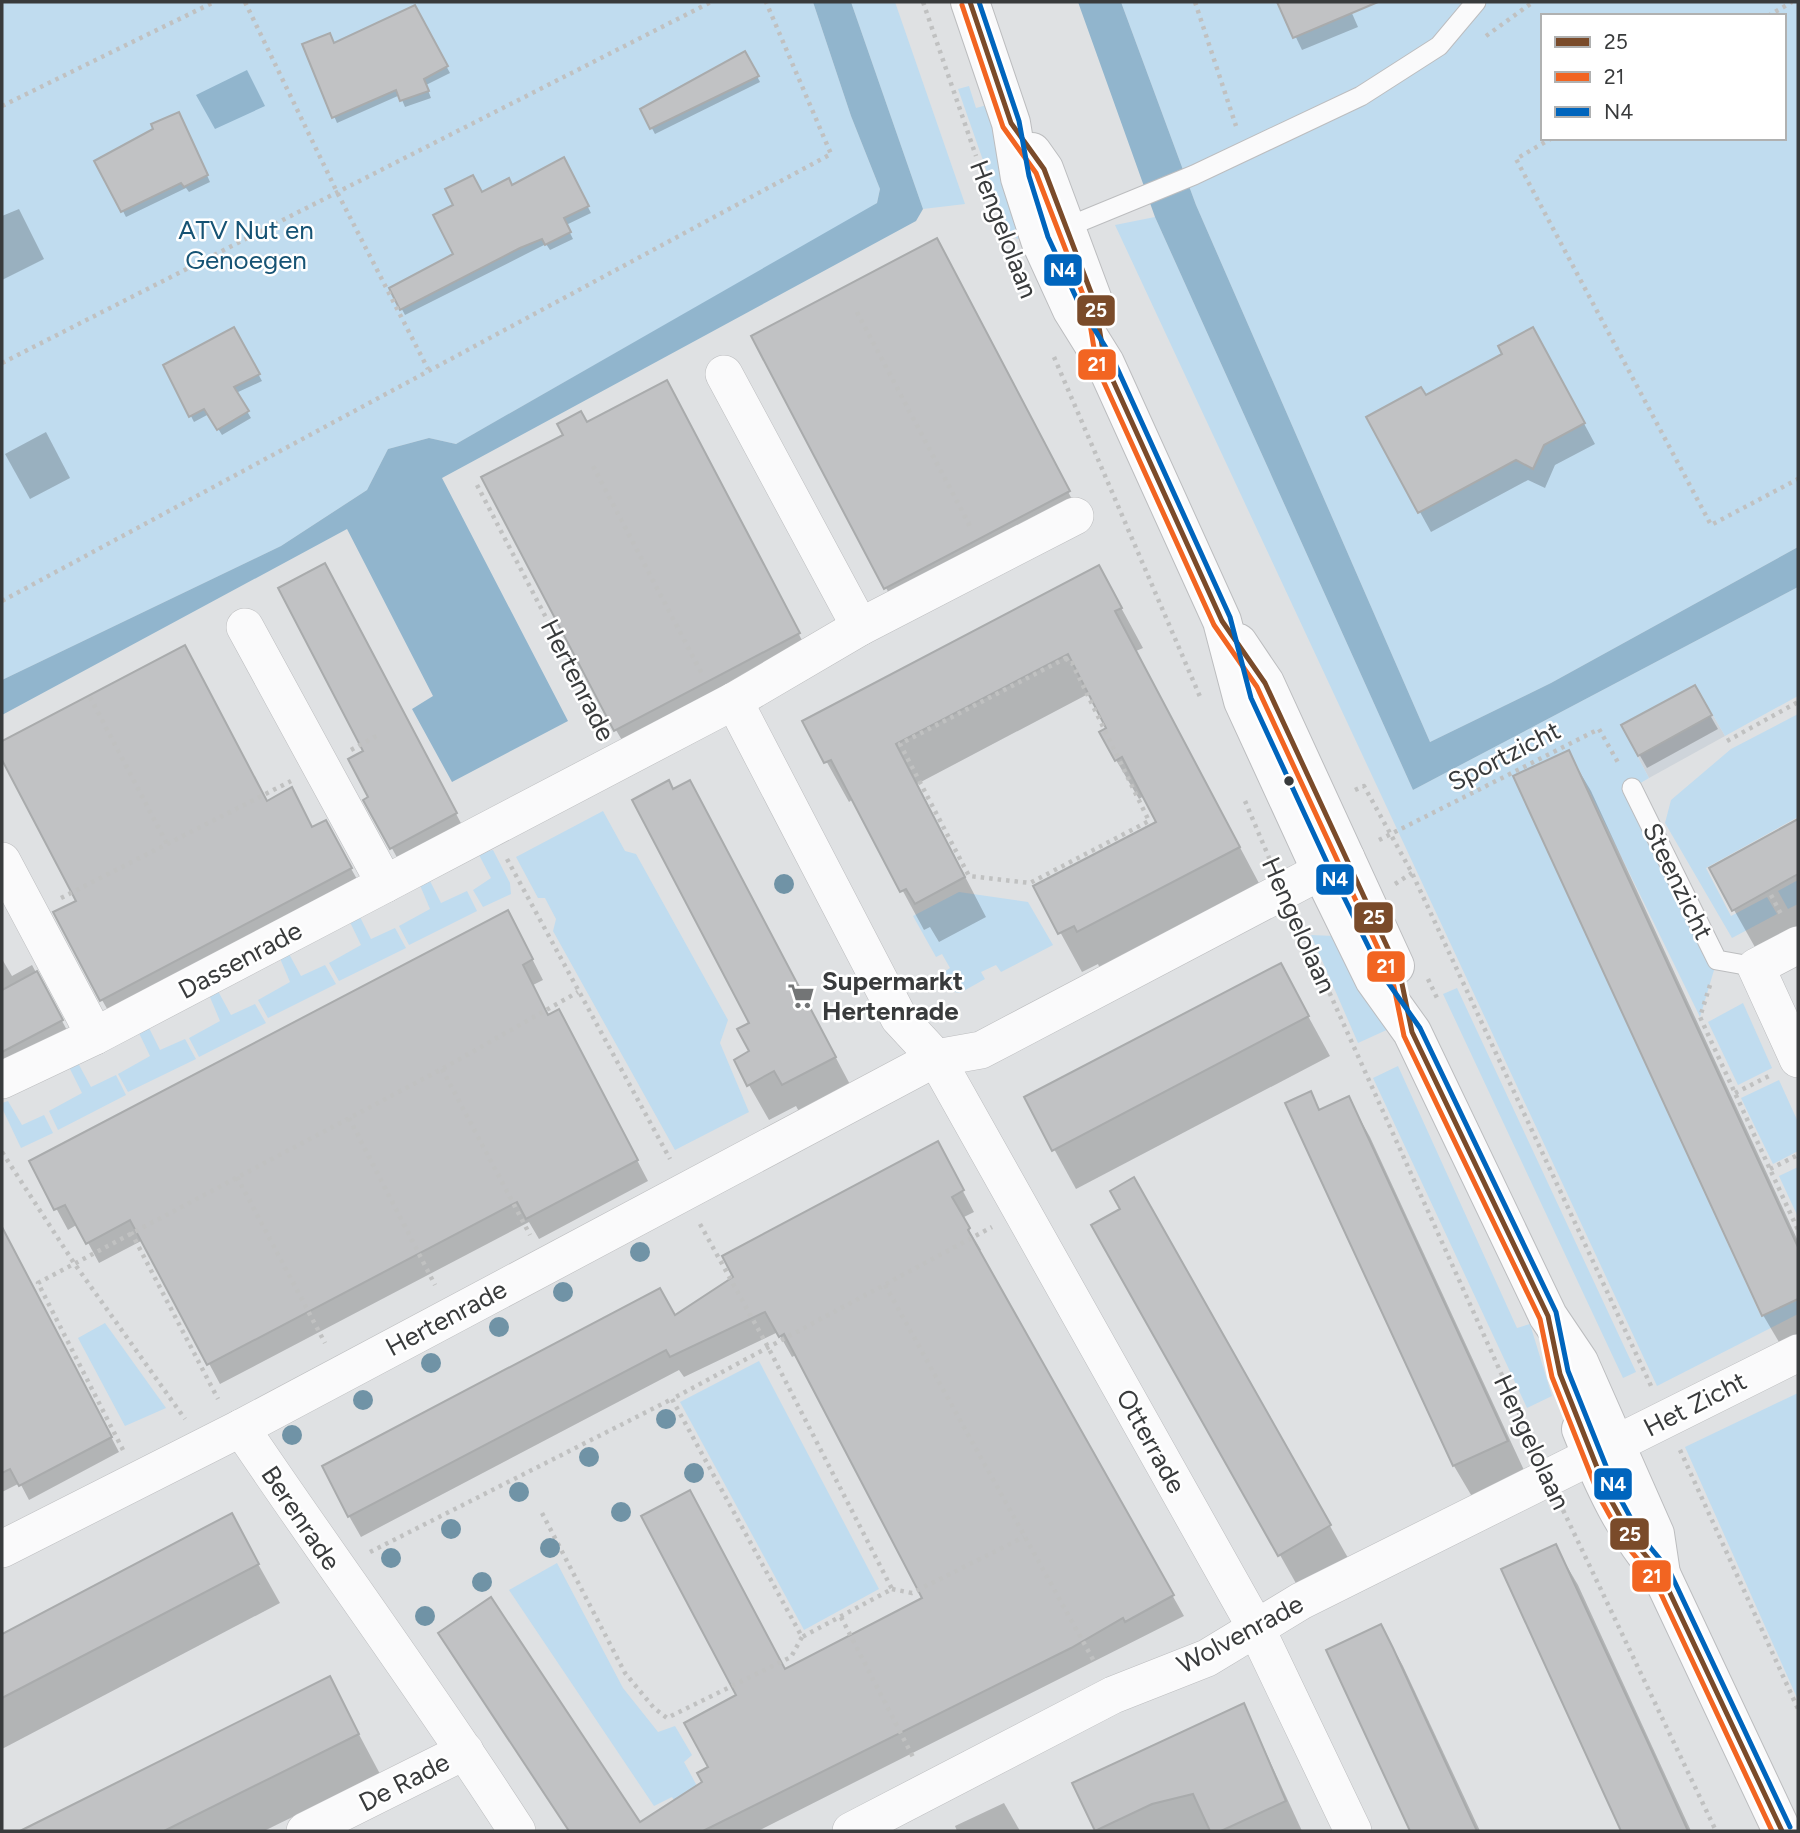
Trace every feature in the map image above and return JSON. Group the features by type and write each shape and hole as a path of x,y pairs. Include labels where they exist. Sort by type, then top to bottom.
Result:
{"street":[{"name":"Hengelolaan","path":"970,2 1011,123 1044,169 1053,234 1095,303 1105,363 1222,621 1265,683 1307,807 1348,858 1401,979 1412,1032 1548,1316 1560,1374 1604,1450 1608,1495 1633,1539 1661,1574 1782,1831"},
{"path":"724,374 860,627"},
{"name":"Hertenrade","path":"620,760 727,704 860,627 1075,516"},
{"path":"245,627 385,884"},
{"path":"727,704 899,1018 936,1058"},
{"name":"Dassenrade","path":"2,1080 95,1036 620,760"},
{"name":"Hertenrade","path":"2,1549 342,1374 936,1058 981,1050 1348,858"},
{"path":"2,861 95,1036"},
{"path":"1798,945 1756,967 1798,1059"},
{"name":"Otterrade","path":"936,1058 1256,1628 1353,1831"},
{"name":"Het Zicht","path":"1604,1450 1798,1353"},
{"name":"Berenrade","path":"226,1434 335,1569 362,1607"},
{"name":"Wolvenrade","path":"851,1831 899,1821 930,1792 1113,1695 1207,1658 1301,1601 1604,1450"},
{"name":"De Rade","path":"362,1607 465,1751 517,1831"},
{"name":"De Rade","path":"306,1831 465,1751"}],"lane":[{"path":"1053,234 1194,175 1361,96 1439,46 1476,2"},
{"name":"Steenzicht","path":"1632,788 1717,960 1756,967"}],"path":[{"path":"2,106 214,2"},
{"path":"245,2 337,192 428,369"},
{"path":"2,363 711,2"},
{"path":"2,601 428,369 831,155 765,2"},
{"name":"Hengelolaan","path":"923,2 979,166"},
{"path":"1195,2 1244,150"},
{"path":"1771,14 1792,2"},
{"path":"1549,140 1516,159 1711,525 1798,479"},
{"path":"857,312 988,561"},
{"path":"1049,344 1207,712"},
{"path":"593,466 727,704"},
{"name":"Hertenrade","path":"477,485 620,760"},
{"path":"1066,658 1071,664 1149,821 1030,883 970,876 900,744 1066,658"},
{"path":"90,697 167,844"},
{"path":"1727,741 1798,702"},
{"name":"Sportzicht","path":"1348,858 1599,729 1632,788"},
{"path":"30,914 321,766"},
{"path":"1255,826 1364,786 1412,873 1667,1419 1798,1709"},
{"name":"Hengelolaan","path":"1239,788 1548,1478 1716,1831"},
{"path":"491,828 768,1347 892,1588"},
{"path":"1717,960 1700,1017 1798,1230"},
{"path":"138,1479 38,1283 442,1069 578,992"},
{"path":"442,1069 546,1265"},
{"path":"349,1118 451,1316"},
{"path":"2,1152 74,1263 226,1434"},
{"path":"1770,1169 1798,1156"},
{"path":"237,1177 342,1374"},
{"path":"335,1569 672,1399 1022,1211"},
{"path":"131,1232 226,1434"},
{"path":"885,1285 1113,1695"},
{"path":"672,1399 802,1637"},
{"path":"542,1513 625,1673 654,1709 667,1718 791,1657 802,1637 892,1588 912,1593 1024,1536"},
{"path":"841,1617 930,1792"}],"shaded area":[{"path":"813,2 851,2 923,209 916,221 442,478 568,721 452,782 412,709 433,696 347,529 2,715 2,680 281,546 367,490 388,449 429,438 456,444 877,203 880,189 851,116"},
{"path":"1078,2 1121,2 1196,205 1430,742 1551,683 1798,547 1798,587 1413,790 1155,217"},
{"path":"247,70 265,106 215,129 196,95"},
{"path":"1695,684 1725,736 1649,778 1621,725"}],"green space":[{"name":"ATV Nut en Genoegen","path":"2,2 813,2 851,116 880,189 877,203 456,444 429,438 388,449 367,490 281,546 2,680"},
{"path":"851,2 895,2 965,204 923,209"},
{"path":"1121,2 1798,2 1798,547 1551,683 1430,742 1196,205"},
{"path":"969,86 976,108 987,105 1029,235 1017,239 1006,226 958,89"},
{"path":"1155,217 1413,790 1798,587 1798,696 1725,736 1695,684 1621,725 1649,778 1632,788 1717,960 1700,1017 1569,750 1513,777 1761,1316 1798,1300 1798,1314 1657,1386 1115,225"},
{"path":"1798,714 1798,817 1706,868 1731,916 1767,897 1777,914 1732,938 1665,823 1671,800 1731,749"},
{"path":"603,811 625,851 636,854 728,1020 720,1043 749,1112 675,1150 553,931 556,919 545,898 538,898 516,857"},
{"path":"493,850 510,883 511,894 483,907 473,890 491,878 478,853"},
{"path":"429,879 441,903 467,891 477,911 409,945 399,926 430,909 419,883"},
{"path":"1798,880 1798,904 1788,909 1778,891"},
{"path":"959,892 1028,902 1053,945 1001,972 996,965 981,972 985,979 960,993 955,992 944,972 950,968 942,954 936,957 913,916"},
{"path":"359,915 371,939 395,928 406,948 339,981 329,963 361,945 349,920"},
{"path":"1311,935 1334,936 1391,1028 1358,1043"},
{"path":"288,952 301,976 325,965 336,984 268,1018 258,1000 290,982 279,956"},
{"path":"1457,988 1636,1372 1623,1378 1443,994"},
{"path":"218,991 231,1015 255,1004 266,1023 199,1057 189,1038 220,1021 209,995"},
{"path":"1743,1003 1772,1068 1738,1085 1708,1022"},
{"path":"148,1026 160,1050 185,1039 196,1059 128,1092 118,1074 150,1056 138,1031"},
{"path":"78,1063 91,1087 116,1075 126,1095 58,1130 49,1111 82,1093 69,1067"},
{"path":"1398,1066 1517,1328 1530,1324 1552,1396 1527,1408 1373,1078"},
{"path":"1779,1080 1798,1122 1798,1151 1773,1164 1741,1098"},
{"path":"8,1101 22,1125 44,1115 53,1133 21,1148 2,1108 2,1103"},
{"path":"1798,1167 1798,1217 1779,1176"},
{"path":"105,1323 166,1408 125,1426 78,1338"},
{"path":"759,1361 879,1589 804,1630 680,1402"},
{"path":"1798,1393 1798,1700 1685,1447"},
{"path":"557,1563 623,1688 658,1732 675,1726 692,1755 684,1762 717,1823 695,1831 672,1797 654,1806 509,1590"}],"building":[{"path":"1277,2 1378,2 1293,38"},
{"path":"415,5 448,66 424,79 429,91 400,101 396,90 332,118 302,44 330,33 334,43"},
{"path":"745,51 759,76 650,129 640,109"},
{"path":"179,112 208,175 184,187 181,183 121,212 94,161 153,129 151,124"},
{"path":"564,157 589,206 564,218 571,232 545,245 542,239 520,248 400,310 389,288 453,254 433,215 453,205 445,189 473,175 482,192 509,178 512,185"},
{"path":"937,238 1070,491 884,589 751,336"},
{"path":"234,327 260,374 234,387 249,411 217,430 204,409 189,417 163,365"},
{"path":"1533,327 1585,423 1544,445 1533,469 1516,460 1418,513 1366,417 1421,387 1426,395 1502,354 1498,346"},
{"path":"667,380 800,633 614,731 481,477 563,435 557,424 581,411 587,422"},
{"path":"325,563 457,813 390,849 363,800 368,797 348,759 363,751 278,588"},
{"path":"1099,565 1122,608 1115,611 1240,847 1077,932 1074,926 1058,934 1033,886 1156,822 1122,757 1115,761 1099,732 1106,728 1068,654 896,744 965,877 915,904 906,889 900,892 831,760 824,763 802,721"},
{"path":"185,645 267,801 292,787 312,827 326,820 352,868 100,1001 53,912 76,901 2,760 2,741"},
{"path":"1695,685 1712,715 1638,756 1621,725"},
{"path":"1569,750 1798,1247 1798,1299 1762,1316 1513,776"},
{"path":"669,780 673,789 690,780 836,1057 782,1085 774,1071 747,1086 734,1060 749,1051 737,1029 749,1023 632,800"},
{"path":"1798,819 1798,874 1732,911 1709,868"},
{"path":"508,910 533,959 523,965 548,1015 559,1009 638,1160 526,1219 517,1202 207,1365 130,1220 86,1244 65,1205 54,1210 29,1161"},
{"path":"1281,963 1309,1016 1052,1151 1024,1097"},
{"path":"37,971 63,1020 2,1052 2,990"},
{"path":"1311,1091 1319,1110 1349,1096 1508,1441 1453,1466 1285,1103"},
{"path":"938,1141 964,1190 952,1197 970,1228 968,1230 1174,1595 1125,1622 1123,1618 1071,1648 703,1831 569,1831 438,1633 491,1597 640,1822 702,1782 697,1773 708,1767 684,1723 736,1695 641,1516 690,1490 785,1669 922,1598 784,1334 779,1337 765,1312 670,1357 666,1350 348,1517 322,1466 660,1288 675,1315 733,1277 722,1256"},
{"path":"1134,1177 1331,1525 1278,1556 1091,1225 1120,1209 1110,1191"},
{"path":"2,1227 112,1437 19,1486 10,1469 2,1473"},
{"path":"232,1513 259,1564 2,1698 2,1634"},
{"path":"1556,1544 1688,1831 1621,1831 1501,1569"},
{"path":"1381,1624 1477,1831 1410,1831 1326,1650"},
{"path":"330,1676 359,1734 164,1831 20,1831"},
{"path":"1244,1703 1286,1801 1221,1831 1210,1831 1193,1794 1152,1804 1095,1831 1072,1783"}],"transit line":[{"name":"25","path":"970,2 1011,123 1044,169 1095,303 1105,363 1222,621 1265,683 1391,955 1401,979 1412,1032 1548,1316 1560,1374 1608,1495 1633,1540 1661,1574 1782,1831"},
{"name":"N4","path":"979,2 1019,121 1029,176 1048,237 1080,306 1113,359 1230,617 1251,698 1382,974 1420,1028 1556,1312 1568,1371 1616,1491 1640,1535 1669,1570 1790,1827"},
{"name":"21","path":"962,5 1003,127 1036,173 1087,305 1097,367 1214,625 1257,687 1383,959 1393,982 1404,1036 1540,1319 1552,1377 1600,1498 1626,1545 1654,1579 1772,1831"}],"place":[{"name":"Supermarkt Hertenrade","path":"801,996"}]}
